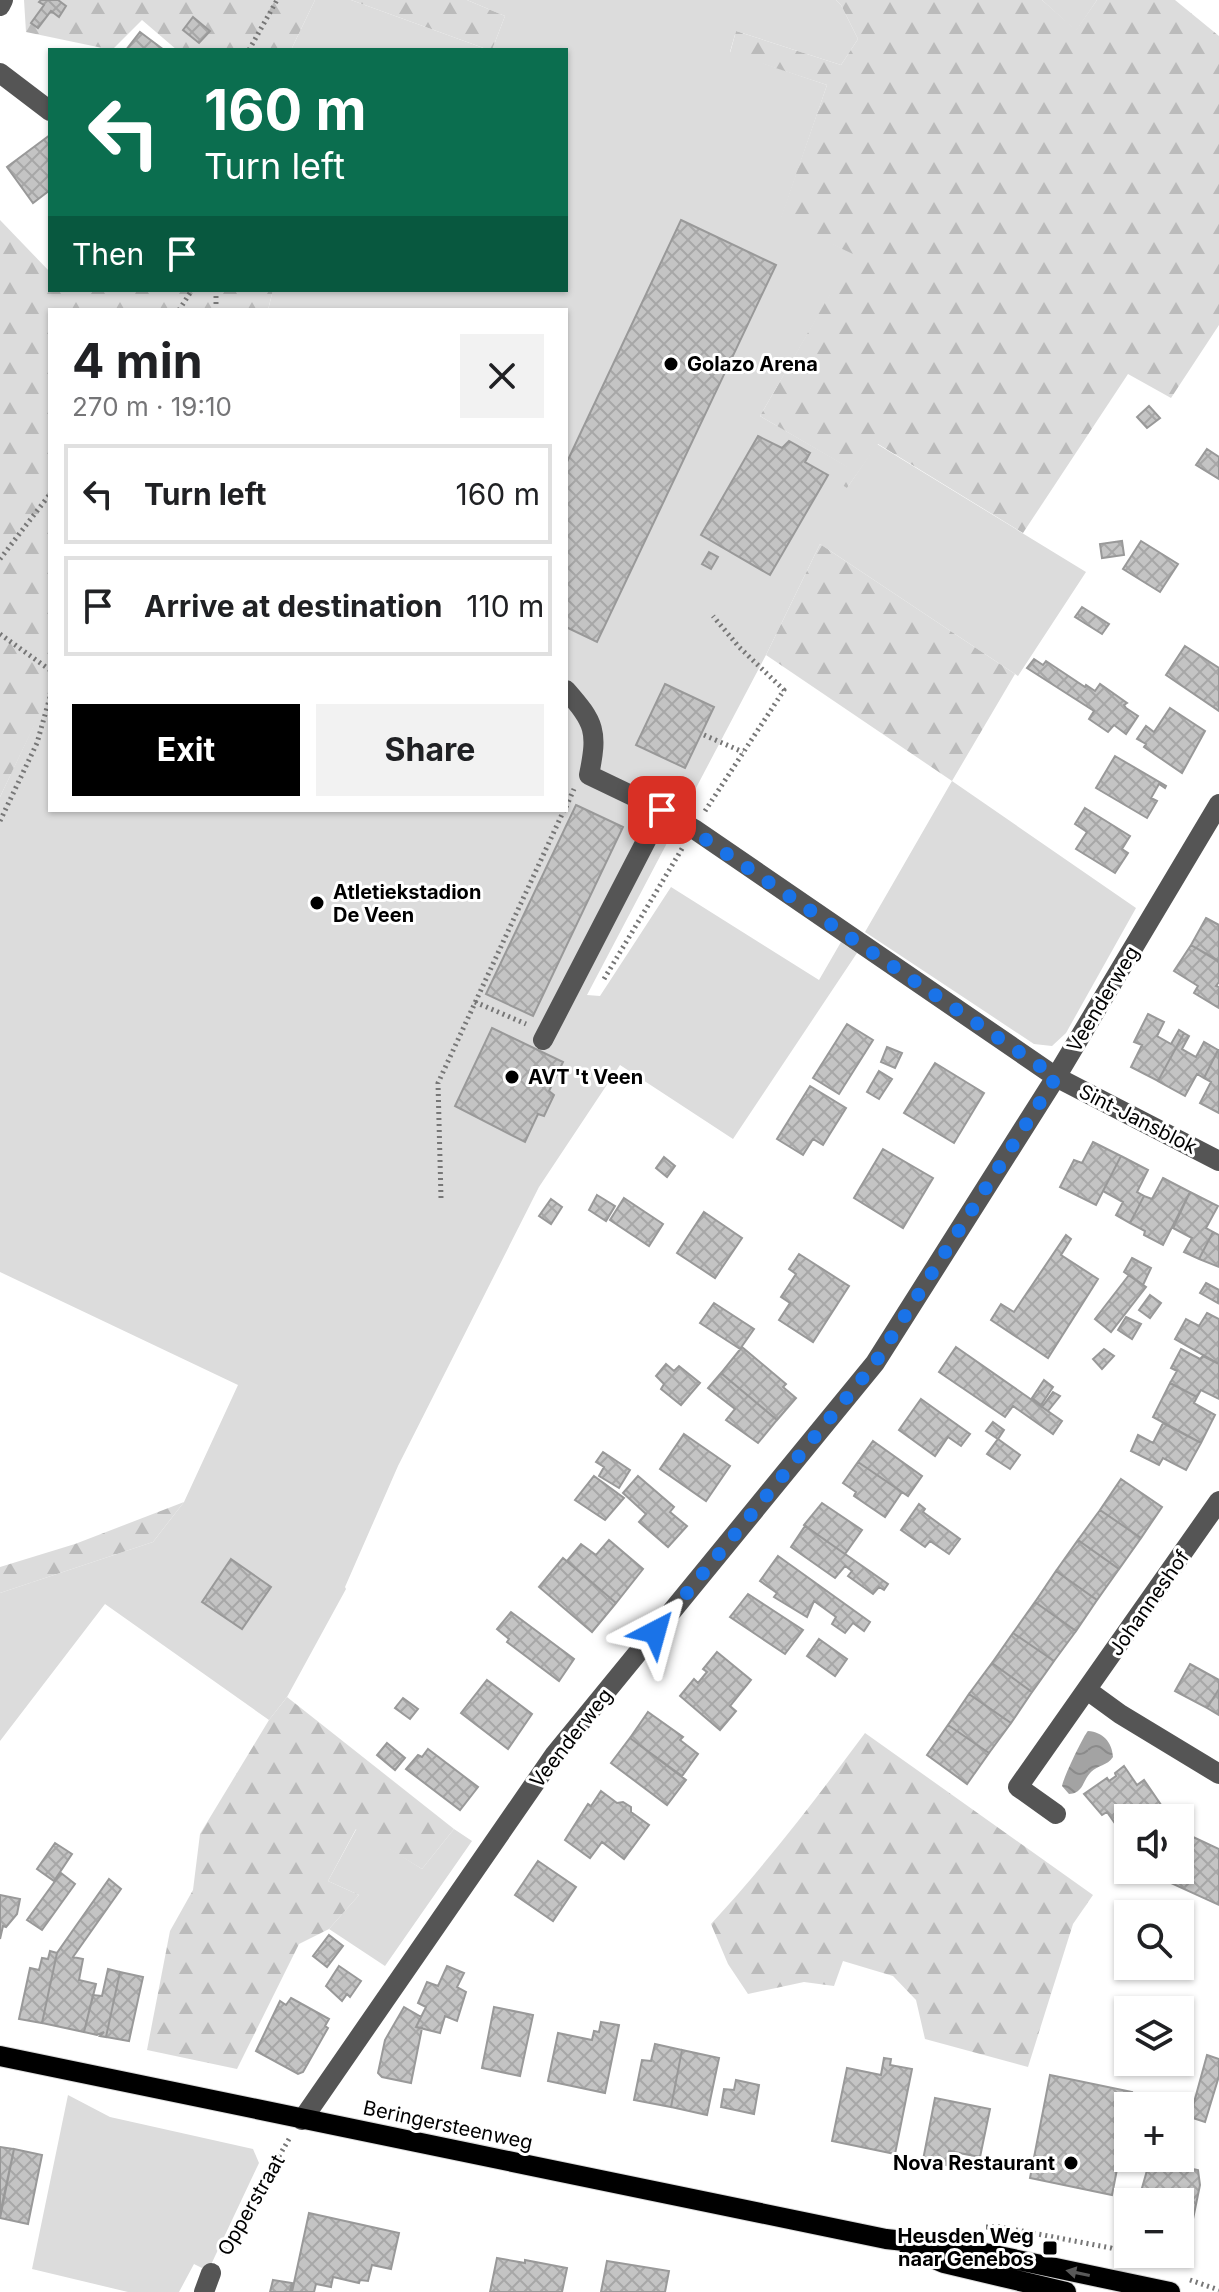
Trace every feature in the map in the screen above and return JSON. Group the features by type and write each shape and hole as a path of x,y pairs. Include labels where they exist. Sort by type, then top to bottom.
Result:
{"main road":[{"name":"Beringersteenweg","path":"0,2056 886,2239 951,2246 1170,2292"},
{"name":"Beringersteenweg","path":"886,2239 944,2263 1066,2292"}],"street":[{"path":"0,6 3,0"},
{"path":"0,73 48,109"},
{"name":"Sint-Jansblok","path":"568,692 591,718 594,752 589,775 694,829 1056,1077 1219,1161"},
{"name":"Veenderweg","path":"302,2120 555,1754 875,1363 1056,1077 1219,804"},
{"path":"543,1040 662,810"},
{"name":"Johanneshof","path":"1056,1814 1018,1787 1215,1508"},
{"path":"1087,1690 1120,1714 1219,1774"}],"path":[{"path":"250,48 277,0"},
{"path":"0,559 48,497"},
{"path":"597,991 694,829 784,690 739,647 713,616"},
{"path":"0,634 48,669"},
{"path":"0,821 37,743 48,704"},
{"path":"704,735 743,752"},
{"path":"441,1198 438,1083 563,812"},
{"path":"475,1002 521,1022"},
{"name":"Opperstraat","path":"208,2282 279,2154 302,2120"}],"green space":[{"path":"24,0 315,0 292,48 175,48 142,20 114,48 26,32"},
{"path":"315,0 351,0 483,48 292,48"},
{"path":"351,0 467,0 505,16 493,48 483,48"},
{"name":"Atletiekstadion De Veen","path":"467,0 836,0 858,39 841,65 736,31 730,52 827,85 781,219 854,254 760,416 848,467 847,488 877,444 1086,572 1018,676 820,544 766,655 587,995 600,996 671,887 819,980 841,942 857,953 733,1139 620,1065 539,1187 398,1466 346,1589 287,1697 269,1720 105,1604 0,1741 0,1593 153,1542 184,1502 238,1385 0,1272 0,797 34,725 48,733 48,812 568,812 568,308 268,308 272,292 568,292 568,48 493,48 505,16"},
{"path":"836,0 1042,0 1076,30 1097,0 1175,0 1219,36 1219,325 1171,398 1128,374 1023,533 878,444 847,488 839,483 847,467 760,416 853,254 780,220 827,85 730,53 736,31 841,65 858,39"},
{"path":"1042,0 1097,0 1076,31"},
{"path":"0,220 48,270 48,292 272,292 268,308 48,308 48,733 34,726 0,797"},
{"path":"820,544 1015,674 952,781 766,655"},
{"path":"952,781 1136,908 1066,1033 1052,1046 1034,1044 865,932"},
{"path":"184,1502 153,1542 0,1593 0,1567 75,1544"},
{"path":"287,1697 454,1829 422,1869 356,1829 328,1881 359,1895 329,1929 299,1944 237,2069 147,2050 170,1931 193,1890 200,1834 269,1720"},
{"path":"865,1733 1093,1895 1073,1924 1028,2067 925,2039 916,2000 893,1976 843,1961 834,1986 804,1982 748,1994 728,1964 711,1924 791,1830"},
{"path":"357,1828 422,1869 454,1829 472,1841 385,1966 329,1929 359,1895 328,1881"},
{"path":"68,2095 110,2117 253,2149 259,2163 208,2271 194,2264 179,2292 128,2292 32,2269"}],"water":[{"path":"1088,1731 1106,1739 1113,1757 1091,1772 1078,1791 1069,1794 1062,1786 1063,1782"}],"building":[{"path":"58,0 66,6 59,17 51,11 38,28 31,23 44,5 39,2"},
{"path":"193,17 210,31 199,43 183,30"},
{"path":"140,32 161,48 128,48"},
{"path":"48,136 48,192 33,203 7,167"},
{"name":"Golazo Arena","path":"681,220 776,265 597,642 568,628 568,460"},
{"path":"1149,406 1160,418 1147,428 1137,417"},
{"path":"758,436 782,448 789,441 810,453 805,462 828,475 770,575 701,535"},
{"path":"1207,449 1219,457 1219,479 1196,465"},
{"path":"1122,541 1124,555 1102,558 1100,544"},
{"path":"1141,541 1178,564 1160,592 1123,569"},
{"path":"709,552 718,557 711,569 702,564"},
{"path":"1082,607 1109,624 1102,634 1075,617"},
{"path":"1185,646 1219,668 1219,711 1166,675"},
{"path":"1034,659 1043,665 1046,661 1095,691 1100,684 1127,703 1124,705 1126,708 1138,716 1126,734 1114,725 1108,732 1089,719 1094,711 1027,668"},
{"path":"665,684 714,707 685,768 636,745"},
{"path":"1170,708 1205,731 1182,773 1137,739 1146,726 1154,732"},
{"path":"1115,756 1166,786 1159,784 1151,798 1157,801 1147,818 1096,788"},
{"path":"576,805 623,827 533,1016 486,994"},
{"path":"1085,808 1130,836 1122,849 1128,853 1115,873 1076,849 1087,832 1075,824"},
{"path":"1206,918 1219,925 1219,961 1191,945"},
{"path":"1191,945 1219,962 1219,982 1216,986 1219,987 1219,1008 1194,993 1198,986 1174,971"},
{"path":"1148,1014 1164,1022 1157,1036 1171,1044 1179,1030 1184,1033 1158,1081 1131,1067 1142,1045 1134,1042"},
{"path":"847,1024 873,1040 839,1094 813,1078"},
{"name":"AVT 't Veen","path":"492,1028 563,1062 549,1091 554,1095 544,1116 538,1114 525,1142 455,1106"},
{"path":"1184,1033 1189,1036 1182,1049 1196,1057 1204,1042 1218,1050 1204,1078 1197,1074 1185,1096 1158,1081"},
{"path":"887,1047 902,1053 895,1068 881,1062"},
{"path":"1218,1050 1219,1113 1200,1103 1211,1082 1204,1078"},
{"path":"935,1063 984,1093 954,1143 904,1113"},
{"path":"879,1071 892,1079 879,1099 867,1092"},
{"path":"810,1086 846,1108 823,1145 813,1139 803,1155 777,1139"},
{"path":"1093,1142 1121,1156 1096,1205 1060,1187 1074,1160 1082,1163"},
{"path":"883,1149 933,1178 903,1228 854,1198"},
{"path":"1121,1156 1148,1170 1137,1192 1144,1196 1130,1223 1116,1215 1123,1202 1103,1191"},
{"path":"664,1157 675,1166 667,1177 656,1168"},
{"path":"1163,1178 1190,1192 1163,1245 1130,1223 1144,1196 1152,1199"},
{"path":"1190,1192 1218,1206 1206,1228 1213,1232 1199,1259 1184,1252 1192,1238 1173,1228"},
{"path":"597,1195 615,1206 606,1221 589,1210"},
{"path":"624,1198 663,1224 649,1246 610,1220"},
{"path":"551,1199 562,1207 551,1224 539,1216"},
{"path":"704,1212 742,1238 715,1278 677,1253"},
{"path":"1213,1232 1219,1235 1219,1267 1199,1259"},
{"path":"1066,1235 1071,1239 1061,1255 1098,1279 1048,1358 991,1320 1001,1304 1014,1312"},
{"path":"799,1254 849,1286 813,1342 779,1320 790,1303 781,1297 796,1274 789,1269"},
{"path":"1132,1258 1151,1268 1143,1285 1124,1272"},
{"path":"1129,1275 1146,1287 1111,1332 1095,1319"},
{"path":"1206,1283 1219,1290 1218,1303 1200,1293"},
{"path":"1150,1295 1161,1303 1150,1318 1139,1310"},
{"path":"714,1303 754,1329 740,1349 700,1323"},
{"path":"1207,1313 1219,1319 1219,1364 1175,1339 1186,1319 1199,1326"},
{"path":"1126,1317 1141,1324 1132,1339 1118,1330"},
{"path":"742,1347 786,1384 783,1387 796,1398 777,1420 721,1373"},
{"path":"956,1347 1062,1421 1053,1434 1013,1406 1005,1417 939,1372"},
{"path":"1104,1349 1114,1356 1102,1369 1093,1359"},
{"path":"1181,1349 1219,1364 1219,1399 1201,1390 1197,1397 1170,1383 1177,1371 1171,1368"},
{"path":"666,1364 674,1371 679,1366 700,1383 681,1405 661,1389 664,1384 656,1376"},
{"path":"721,1373 777,1420 758,1443 726,1420 735,1409 708,1388"},
{"path":"1044,1380 1053,1387 1041,1405 1032,1398"},
{"path":"1170,1383 1197,1397 1194,1403 1215,1415 1201,1443 1153,1417"},
{"path":"1053,1392 1060,1396 1048,1411 1042,1407"},
{"path":"921,1399 970,1434 961,1446 948,1437 935,1456 899,1430"},
{"path":"993,1422 1004,1430 998,1439 986,1431"},
{"path":"1163,1423 1201,1443 1186,1470 1163,1458 1159,1465 1131,1451 1138,1435 1153,1443"},
{"path":"684,1434 730,1466 706,1501 660,1469"},
{"path":"998,1439 1020,1455 1010,1469 987,1454"},
{"path":"873,1441 922,1476 908,1496 858,1462"},
{"path":"603,1452 630,1470 619,1488 599,1476 604,1467 596,1462"},
{"path":"858,1462 902,1492 885,1517 854,1496 856,1492 843,1483"},
{"path":"594,1476 624,1498 605,1520 575,1500"},
{"path":"638,1476 674,1507 670,1512 687,1526 668,1547 639,1522 646,1514 623,1493"},
{"path":"1121,1479 1162,1507 1141,1538 1100,1510"},
{"path":"822,1503 862,1530 845,1554 804,1525"},
{"path":"919,1504 925,1509 923,1512 960,1539 949,1554 930,1541 925,1547 901,1530"},
{"path":"1100,1510 1141,1538 1119,1569 1078,1540"},
{"path":"805,1526 888,1584 884,1590 879,1587 873,1594 848,1576 852,1571 845,1566 835,1578 791,1547"},
{"path":"609,1540 643,1569 616,1603 567,1561 581,1544 596,1555"},
{"path":"1078,1540 1119,1569 1097,1600 1056,1571"},
{"path":"778,1556 870,1622 864,1631 853,1623 845,1633 832,1624 836,1617 814,1601 807,1617 774,1597 777,1593 760,1581"},
{"path":"563,1558 616,1603 592,1632 539,1587"},
{"path":"231,1559 271,1587 242,1629 202,1602"},
{"path":"1056,1571 1097,1600 1076,1631 1035,1602"},
{"path":"748,1594 803,1630 785,1654 730,1617"},
{"path":"1035,1602 1076,1631 1054,1661 1013,1633"},
{"path":"511,1612 574,1659 559,1681 507,1642 509,1639 497,1629"},
{"path":"1013,1633 1054,1661 1032,1692 992,1663"},
{"path":"819,1639 847,1659 835,1676 807,1656"},
{"path":"717,1652 751,1680 730,1706 736,1711 720,1730 680,1696 694,1679 698,1683 707,1672 703,1669"},
{"path":"992,1663 1032,1692 1011,1723 969,1694"},
{"path":"1190,1664 1219,1680 1219,1689 1207,1708 1175,1691"},
{"path":"487,1680 532,1714 508,1749 461,1713"},
{"path":"1219,1689 1219,1715 1207,1708"},
{"path":"969,1694 1011,1723 989,1753 948,1725"},
{"path":"403,1698 418,1709 410,1719 395,1708"},
{"path":"648,1712 683,1737 680,1740 698,1754 682,1776 630,1738"},
{"path":"948,1725 989,1753 967,1784 927,1755"},
{"path":"630,1738 686,1780 667,1805 611,1763"},
{"path":"387,1743 405,1758 395,1770 377,1755"},
{"path":"428,1749 478,1787 460,1810 406,1769"},
{"path":"1124,1766 1137,1785 1144,1780 1160,1804 1114,1804 1114,1822 1107,1812 1102,1815 1084,1794 1107,1778 1109,1781 1116,1776 1115,1773"},
{"path":"601,1791 617,1803 623,1802 631,1807 631,1812 649,1825 624,1859 602,1842 590,1858 565,1840 588,1804 591,1806"},
{"path":"1194,1837 1219,1849 1219,1905 1173,1884 1194,1884"},
{"path":"55,1843 72,1854 54,1881 37,1869"},
{"path":"538,1861 576,1887 553,1921 515,1895"},
{"path":"61,1873 75,1884 42,1930 27,1920"},
{"path":"109,1879 121,1889 73,1957 83,1959 79,1980 96,1984 84,2032 42,2023 57,1953"},
{"path":"0,1895 20,1899 17,1914 6,1927 3,1926 0,1939"},
{"path":"329,1935 343,1946 327,1967 313,1956"},
{"path":"50,1951 57,1953 42,2023 19,2019 30,1968 39,1970 42,1958 48,1959"},
{"path":"339,1966 361,1981 350,1997 347,1994 342,2001 326,1986"},
{"path":"447,1966 464,1973 457,1987 466,1992 457,2021 445,2016 440,2033 416,2027 426,2007 418,2003 427,1982 438,1986"},
{"path":"108,1969 120,1972 106,2037 100,2036 104,2032 97,2035 84,2032 93,1995 102,1996"},
{"path":"120,1972 143,1977 129,2041 106,2037"},
{"path":"291,1998 329,2019 325,2026 328,2028 303,2072 298,2074 256,2051 280,2001 286,2005"},
{"path":"404,2007 421,2017 416,2027 422,2028 411,2083 382,2077 378,2073 385,2040"},
{"path":"494,2007 533,2015 520,2076 482,2068"},
{"path":"601,2022 619,2025 605,2093 548,2081 558,2033 592,2040 594,2031 599,2032"},
{"path":"655,2044 682,2050 671,2107 634,2100 642,2060 651,2061"},
{"path":"682,2050 719,2058 707,2115 671,2107"},
{"path":"1207,2055 1219,2059 1219,2076 1205,2122 1194,2118 1194,2102"},
{"path":"884,2058 891,2059 890,2065 912,2069 895,2154 832,2141 847,2068 881,2075"},
{"path":"1050,2075 1132,2092 1114,2092 1114,2172 1116,2172 1112,2195 1030,2178"},
{"path":"736,2080 759,2085 754,2114 721,2107 724,2089 734,2090"},
{"path":"935,2098 990,2109 980,2157 949,2151 946,2165 923,2160"},
{"path":"0,2147 14,2149 0,2214"},
{"path":"14,2149 42,2155 28,2224 0,2218"},
{"path":"1198,2170 1200,2185 1194,2214 1194,2188 1142,2188 1147,2172"},
{"path":"309,2213 399,2233 391,2269 372,2265 368,2281 360,2280 359,2283 333,2277 331,2287 316,2284 314,2292 292,2292"},
{"path":"497,2258 567,2268 562,2292 490,2292"},
{"path":"607,2261 669,2271 665,2292 601,2292"},
{"path":"273,2280 292,2283 290,2292 270,2292"}],"place":[{"name":"Golazo Arena","path":"671,364"},
{"name":"Atletiekstadion De Veen","path":"317,903"},
{"name":"AVT 't Veen","path":"512,1077"},
{"name":"Nova Restaurant","path":"1071,2163"},
{"name":"Heusden Weg naar Genebos","path":"1050,2248"}],"route":[{"path":"655,1632 875,1363 1056,1077 662,810"}]}
